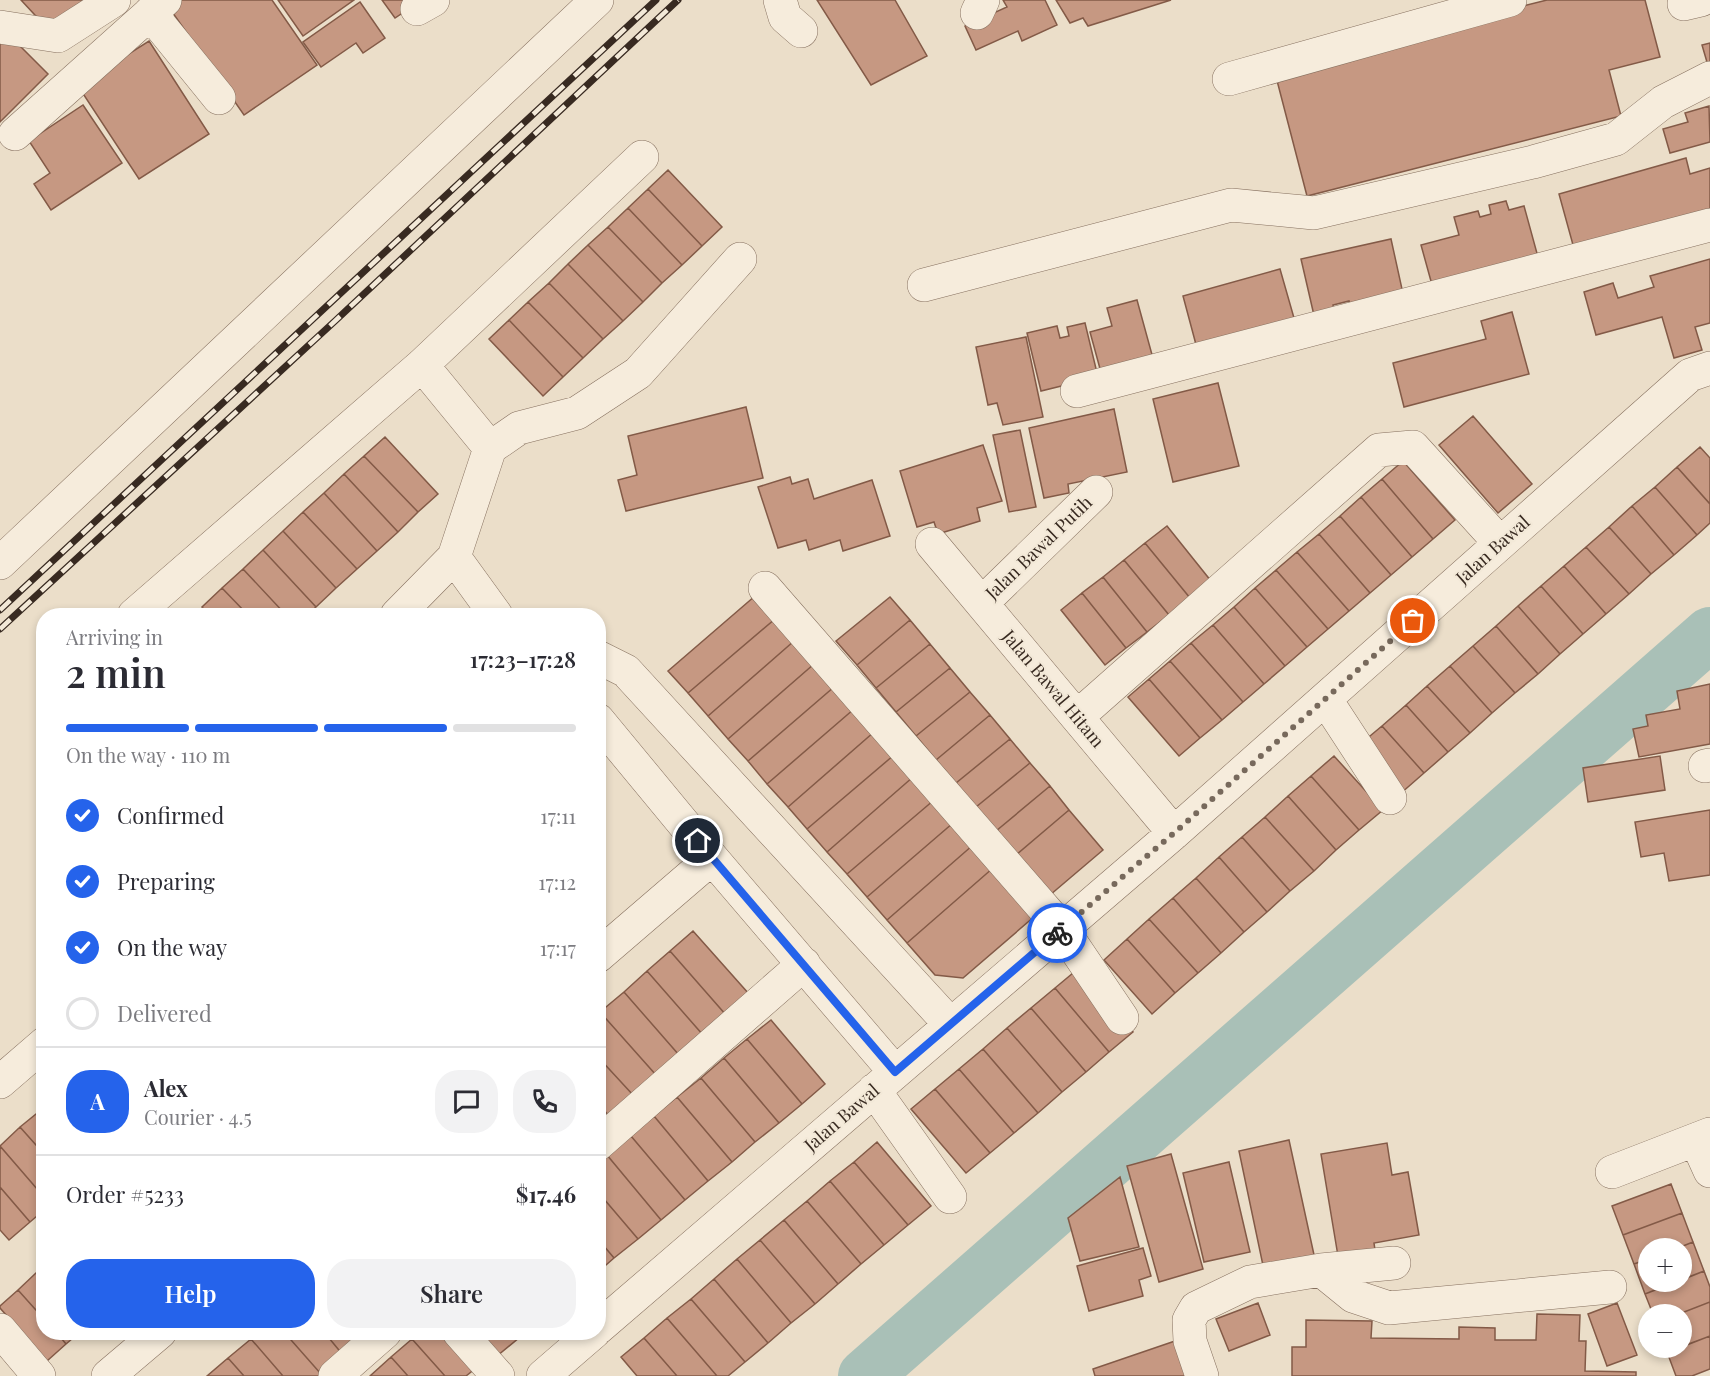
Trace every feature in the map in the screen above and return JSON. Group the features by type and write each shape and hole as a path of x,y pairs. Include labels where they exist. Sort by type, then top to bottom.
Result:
{"street":[{"path":"0,27 58,36 114,0"},
{"path":"0,563 597,0"},
{"path":"780,0 785,17 801,31"},
{"path":"1228,79 1510,0"},
{"path":"15,134 158,7 219,98"},
{"path":"924,285 1231,205 1314,213 1533,162 1616,138 1663,102 1710,78"},
{"path":"142,608 422,365 642,157"},
{"path":"1077,391 1710,225"},
{"path":"404,608 454,557 490,448 519,428 577,413 638,373 740,259"},
{"path":"422,365 490,448"},
{"name":"Jalan Bawal","path":"606,1321 1174,833 1690,375 1710,368"},
{"path":"1077,717 1378,450 1413,447 1500,543"},
{"name":"Jalan Bawal Putih","path":"982,603 1096,492"},
{"name":"Jalan Bawal Hitam","path":"932,544 1174,833"},
{"path":"454,557 491,608"},
{"path":"765,588 1062,928 1122,1018"},
{"path":"606,661 626,671 950,1024"},
{"path":"1326,700 1390,798"},
{"path":"606,730 712,858 804,964 885,1081 950,1197"},
{"path":"606,949 712,858"},
{"path":"606,1137 804,964"},
{"path":"0,1082 36,1051"},
{"path":"1612,1172 1703,1137 1710,1171"},
{"path":"1202,1376 1190,1341 1189,1320 1196,1308 1250,1282 1321,1270 1394,1263"},
{"path":"1321,1270 1353,1296 1389,1308 1610,1287"},
{"path":"0,1330 39,1376"},
{"path":"108,1376 151,1340"},
{"path":"335,1376 376,1340"},
{"path":"466,1340 498,1376"},
{"path":"543,1376 585,1340"}],"building":[{"path":"21,0 94,0 47,28"},
{"path":"177,0 272,0 317,65 244,115 168,6"},
{"path":"278,0 354,0 303,36"},
{"path":"382,0 422,0 395,18"},
{"path":"817,0 895,0 927,56 871,85"},
{"path":"1003,0 1045,0 1057,25 1022,41 1018,31 976,50 965,26 1007,7"},
{"path":"1056,0 1171,0 1088,26 1083,18 1070,23"},
{"path":"1547,0 1645,0 1660,57 1609,70 1621,116 1307,196 1274,69"},
{"path":"360,2 385,38 363,53 356,43 321,67 303,42"},
{"path":"5,31 48,74 0,122 0,36"},
{"path":"149,41 209,134 139,179 78,86"},
{"path":"1710,43 1710,69 1709,69 1702,45"},
{"path":"83,105 122,163 51,210 34,184 50,173 29,141"},
{"path":"1709,106 1710,142 1670,153 1663,129 1688,122 1685,113"},
{"path":"1686,158 1690,174 1710,168 1710,209 1578,263 1559,194"},
{"path":"668,170 722,227 702,246 648,189"},
{"path":"648,189 702,246 682,265 628,208"},
{"path":"1506,201 1509,210 1524,206 1541,268 1434,292 1421,245 1459,235 1454,217 1478,211 1480,217 1491,214 1489,205"},
{"path":"628,208 682,265 662,283 608,227"},
{"path":"608,227 662,283 643,302 588,245"},
{"path":"1391,239 1402,289 1353,315 1349,301 1333,305 1337,319 1316,324 1301,259"},
{"path":"588,245 643,302 623,321 568,264"},
{"path":"1710,259 1710,323 1695,327 1702,350 1674,358 1662,317 1596,335 1584,292 1613,283 1618,298 1654,287 1650,276"},
{"path":"568,264 623,321 603,339 549,283"},
{"path":"1280,269 1296,325 1198,352 1183,296"},
{"path":"549,283 603,339 583,358 528,302"},
{"path":"1137,300 1154,362 1102,376 1090,332 1112,326 1107,308"},
{"path":"528,302 583,358 563,377 509,320"},
{"path":"1512,312 1529,374 1404,407 1393,363 1486,339 1481,321"},
{"path":"509,320 563,377 543,396 489,339"},
{"path":"1085,323 1098,377 1041,391 1027,333 1057,326 1060,338 1069,336 1067,327"},
{"path":"1026,337 1043,417 1003,425 997,403 988,405 976,347"},
{"path":"1218,383 1239,466 1173,482 1153,399"},
{"path":"746,407 763,478 626,511 618,480 637,475 628,436"},
{"path":"1114,409 1127,472 1068,484 1069,493 1044,498 1029,428"},
{"path":"1473,416 1532,484 1498,513 1439,445"},
{"path":"1020,430 1036,507 1009,512 993,435"},
{"path":"385,437 438,494 418,512 364,456"},
{"path":"983,445 1002,501 977,508 980,521 938,534 934,522 917,527 900,471"},
{"path":"1700,447 1710,458 1710,504 1677,467"},
{"path":"364,456 418,512 398,532 344,474"},
{"path":"1403,461 1455,520 1433,539 1382,479"},
{"path":"1677,467 1710,504 1710,523 1697,535 1655,487"},
{"path":"344,474 398,532 377,551 324,493"},
{"path":"790,477 792,484 808,479 814,499 872,480 890,536 843,551 840,540 809,550 806,540 778,548 758,487"},
{"path":"1382,479 1433,539 1412,557 1361,497"},
{"path":"1655,487 1697,535 1674,555 1632,506"},
{"path":"324,493 377,551 357,569 303,512"},
{"path":"1361,497 1412,557 1391,575 1340,516"},
{"path":"1632,506 1674,555 1651,574 1609,527"},
{"path":"303,512 357,569 336,588 283,531"},
{"path":"1340,516 1391,575 1370,593 1319,534"},
{"path":"1167,526 1211,581 1190,598 1145,543"},
{"path":"1609,527 1651,574 1629,594 1586,547"},
{"path":"283,531 336,588 316,607 263,550"},
{"path":"1319,534 1370,593 1349,611 1297,552"},
{"path":"1145,543 1190,598 1169,615 1124,560"},
{"path":"1586,547 1629,594 1606,614 1564,566"},
{"path":"263,550 316,607 279,608 243,569"},
{"path":"1297,552 1349,611 1328,629 1276,570"},
{"path":"1124,560 1169,615 1147,632 1103,577"},
{"path":"1564,566 1606,614 1583,634 1541,586"},
{"path":"243,569 279,608 241,608 222,588"},
{"path":"1276,570 1328,629 1307,647 1255,588"},
{"path":"1103,577 1147,632 1126,648 1082,593"},
{"path":"1541,586 1583,634 1560,654 1518,606"},
{"path":"222,588 241,608 203,608"},
{"path":"1255,588 1307,647 1285,666 1234,607"},
{"path":"1082,593 1126,648 1105,665 1061,610"},
{"path":"755,596 775,619 688,693 668,671"},
{"path":"890,597 910,620 857,665 836,641"},
{"path":"1518,606 1560,654 1538,674 1496,626"},
{"path":"1234,607 1285,666 1264,684 1213,625"},
{"path":"775,619 794,641 708,716 688,693"},
{"path":"910,620 930,644 876,688 857,665"},
{"path":"1213,625 1264,684 1243,702 1191,643"},
{"path":"1496,626 1538,674 1515,693 1473,646"},
{"path":"794,641 814,664 728,739 708,716"},
{"path":"1191,643 1243,702 1222,720 1170,661"},
{"path":"930,644 950,668 896,712 876,688"},
{"path":"1473,646 1515,693 1492,713 1450,666"},
{"path":"1170,661 1222,720 1200,738 1149,679"},
{"path":"814,664 834,687 748,761 728,739"},
{"path":"1450,666 1492,713 1470,733 1427,686"},
{"path":"950,668 970,692 916,736 896,712"},
{"path":"1149,679 1200,738 1179,756 1128,697"},
{"path":"1710,684 1710,744 1639,757 1633,729 1648,726 1646,715 1680,709 1677,691"},
{"path":"1427,686 1470,733 1448,752 1406,705"},
{"path":"834,687 854,709 767,784 748,761"},
{"path":"970,692 990,715 936,760 916,736"},
{"path":"1406,705 1448,752 1424,773 1382,726"},
{"path":"854,709 874,732 788,807 767,784"},
{"path":"990,715 1010,739 956,783 936,760"},
{"path":"1382,726 1424,773 1400,794 1358,746"},
{"path":"874,732 894,755 807,829 788,807"},
{"path":"1010,739 1030,763 976,807 956,783"},
{"path":"894,755 913,777 827,852 807,829"},
{"path":"1334,756 1383,810 1359,830 1311,776"},
{"path":"1660,756 1665,790 1588,802 1583,768"},
{"path":"1030,763 1050,786 996,831 976,807"},
{"path":"1311,776 1359,830 1336,850 1288,796"},
{"path":"913,777 934,800 847,874 827,852"},
{"path":"1050,786 1069,810 1016,855 996,831"},
{"path":"1288,796 1336,850 1314,871 1265,817"},
{"path":"934,800 953,823 867,897 847,874"},
{"path":"1069,810 1103,850 1050,895 1016,855"},
{"path":"1710,810 1710,875 1669,881 1664,853 1641,857 1635,822"},
{"path":"1265,817 1314,871 1290,891 1242,837"},
{"path":"953,823 973,845 887,920 867,897"},
{"path":"1242,837 1290,891 1267,912 1219,857"},
{"path":"973,845 993,868 907,943 887,920"},
{"path":"1219,857 1267,912 1244,932 1196,878"},
{"path":"993,868 1035,916 963,978 935,975 907,943"},
{"path":"1196,878 1244,932 1221,953 1173,898"},
{"path":"1173,898 1221,953 1198,973 1149,919"},
{"path":"1149,919 1198,973 1175,993 1127,939"},
{"path":"693,931 749,994 726,1015 670,951"},
{"path":"1127,939 1175,993 1152,1014 1104,960"},
{"path":"670,951 726,1015 703,1035 647,971"},
{"path":"1079,968 1133,1032 1109,1052 1055,988"},
{"path":"647,971 703,1035 679,1055 624,992"},
{"path":"1055,988 1109,1052 1086,1072 1031,1008"},
{"path":"624,992 679,1055 656,1075 606,1019 606,1007"},
{"path":"1031,1008 1086,1072 1062,1092 1007,1028"},
{"path":"606,1019 656,1075 633,1095 606,1066"},
{"path":"771,1020 825,1084 802,1104 747,1039"},
{"path":"1007,1028 1062,1092 1038,1113 983,1049"},
{"path":"747,1039 802,1104 779,1123 724,1058"},
{"path":"983,1049 1038,1113 1014,1133 959,1069"},
{"path":"724,1058 779,1123 755,1142 701,1078"},
{"path":"606,1066 633,1095 609,1116 606,1112"},
{"path":"959,1069 1014,1133 990,1153 935,1089"},
{"path":"701,1078 755,1142 732,1162 677,1097"},
{"path":"935,1089 990,1153 966,1173 911,1109"},
{"path":"677,1097 732,1162 708,1181 654,1116"},
{"path":"36,1114 36,1145 20,1127"},
{"path":"654,1116 708,1181 685,1200 631,1136"},
{"path":"20,1127 36,1145 36,1188 0,1146"},
{"path":"631,1136 685,1200 661,1220 607,1155"},
{"path":"1289,1140 1316,1264 1265,1275 1239,1151"},
{"path":"877,1142 931,1206 908,1225 854,1162"},
{"path":"1387,1143 1392,1175 1408,1172 1419,1235 1374,1243 1375,1250 1338,1256 1321,1154"},
{"path":"0,1146 36,1188 36,1217 30,1222 0,1187"},
{"path":"1171,1154 1203,1269 1159,1282 1127,1166"},
{"path":"606,1156 661,1220 638,1239 606,1201"},
{"path":"854,1162 908,1225 884,1245 830,1181"},
{"path":"1229,1162 1250,1252 1204,1262 1183,1173"},
{"path":"1120,1177 1139,1247 1080,1261 1068,1218"},
{"path":"830,1181 884,1245 861,1264 807,1201"},
{"path":"1671,1184 1682,1213 1623,1235 1612,1206"},
{"path":"0,1187 30,1222 9,1240 0,1230"},
{"path":"606,1201 638,1239 614,1258 606,1248"},
{"path":"807,1201 861,1264 838,1284 784,1220"},
{"path":"1682,1213 1691,1238 1638,1238 1638,1263 1634,1264 1623,1235"},
{"path":"784,1220 838,1284 815,1304 760,1240"},
{"path":"760,1240 815,1304 791,1323 737,1259"},
{"path":"1692,1242 1704,1271 1692,1276"},
{"path":"606,1248 614,1258 606,1265"},
{"path":"1143,1248 1151,1276 1139,1280 1143,1296 1089,1311 1077,1266"},
{"path":"737,1259 791,1323 768,1343 714,1279"},
{"path":"1638,1263 1638,1275 1634,1264"},
{"path":"1704,1271 1710,1287 1710,1302 1692,1309 1692,1304 1649,1304 1645,1294 1650,1292 1692,1292 1692,1276"},
{"path":"36,1273 36,1310 18,1290"},
{"path":"714,1279 768,1343 745,1362 691,1299"},
{"path":"18,1290 36,1310 36,1340 63,1340 66,1344 47,1361 0,1306"},
{"path":"691,1299 745,1362 728,1376 717,1376 667,1318"},
{"path":"1710,1302 1710,1336 1692,1343 1692,1309"},
{"path":"1258,1303 1270,1335 1229,1351 1216,1319"},
{"path":"1617,1303 1637,1355 1607,1366 1588,1314"},
{"path":"1537,1314 1580,1315 1579,1341 1586,1341 1585,1371 1636,1372 1636,1376 1292,1376 1292,1347 1306,1347 1306,1320 1372,1321 1371,1338 1459,1339 1459,1327 1495,1328 1495,1340 1536,1340"},
{"path":"667,1318 717,1376 677,1376 644,1338"},
{"path":"1710,1336 1710,1369 1692,1376 1676,1376 1669,1358 1692,1358 1692,1343"},
{"path":"644,1338 677,1376 637,1376 621,1357"},
{"path":"252,1340 291,1340 321,1374 318,1376 283,1376"},
{"path":"252,1340 283,1376 244,1376 228,1358"},
{"path":"291,1340 331,1340 343,1355 321,1374"},
{"path":"331,1340 356,1340 343,1355"},
{"path":"413,1340 451,1340 476,1368 466,1376 445,1376"},
{"path":"413,1340 445,1376 408,1376 391,1357"},
{"path":"483,1340 516,1340 497,1356"},
{"path":"1175,1341 1188,1376 1095,1376 1093,1369"},
{"path":"391,1357 408,1376 370,1376"},
{"path":"228,1358 244,1376 207,1376"}],"waterway":[{"path":"865,1376 1710,634"}],"railway":[{"path":"0,610 656,0"},
{"path":"0,629 335,321 678,0"}],"way so far":[{"path":"1057,933 1326,700 1413,621"}],"route":[{"path":"698,841 895,1072 1057,933"}]}
